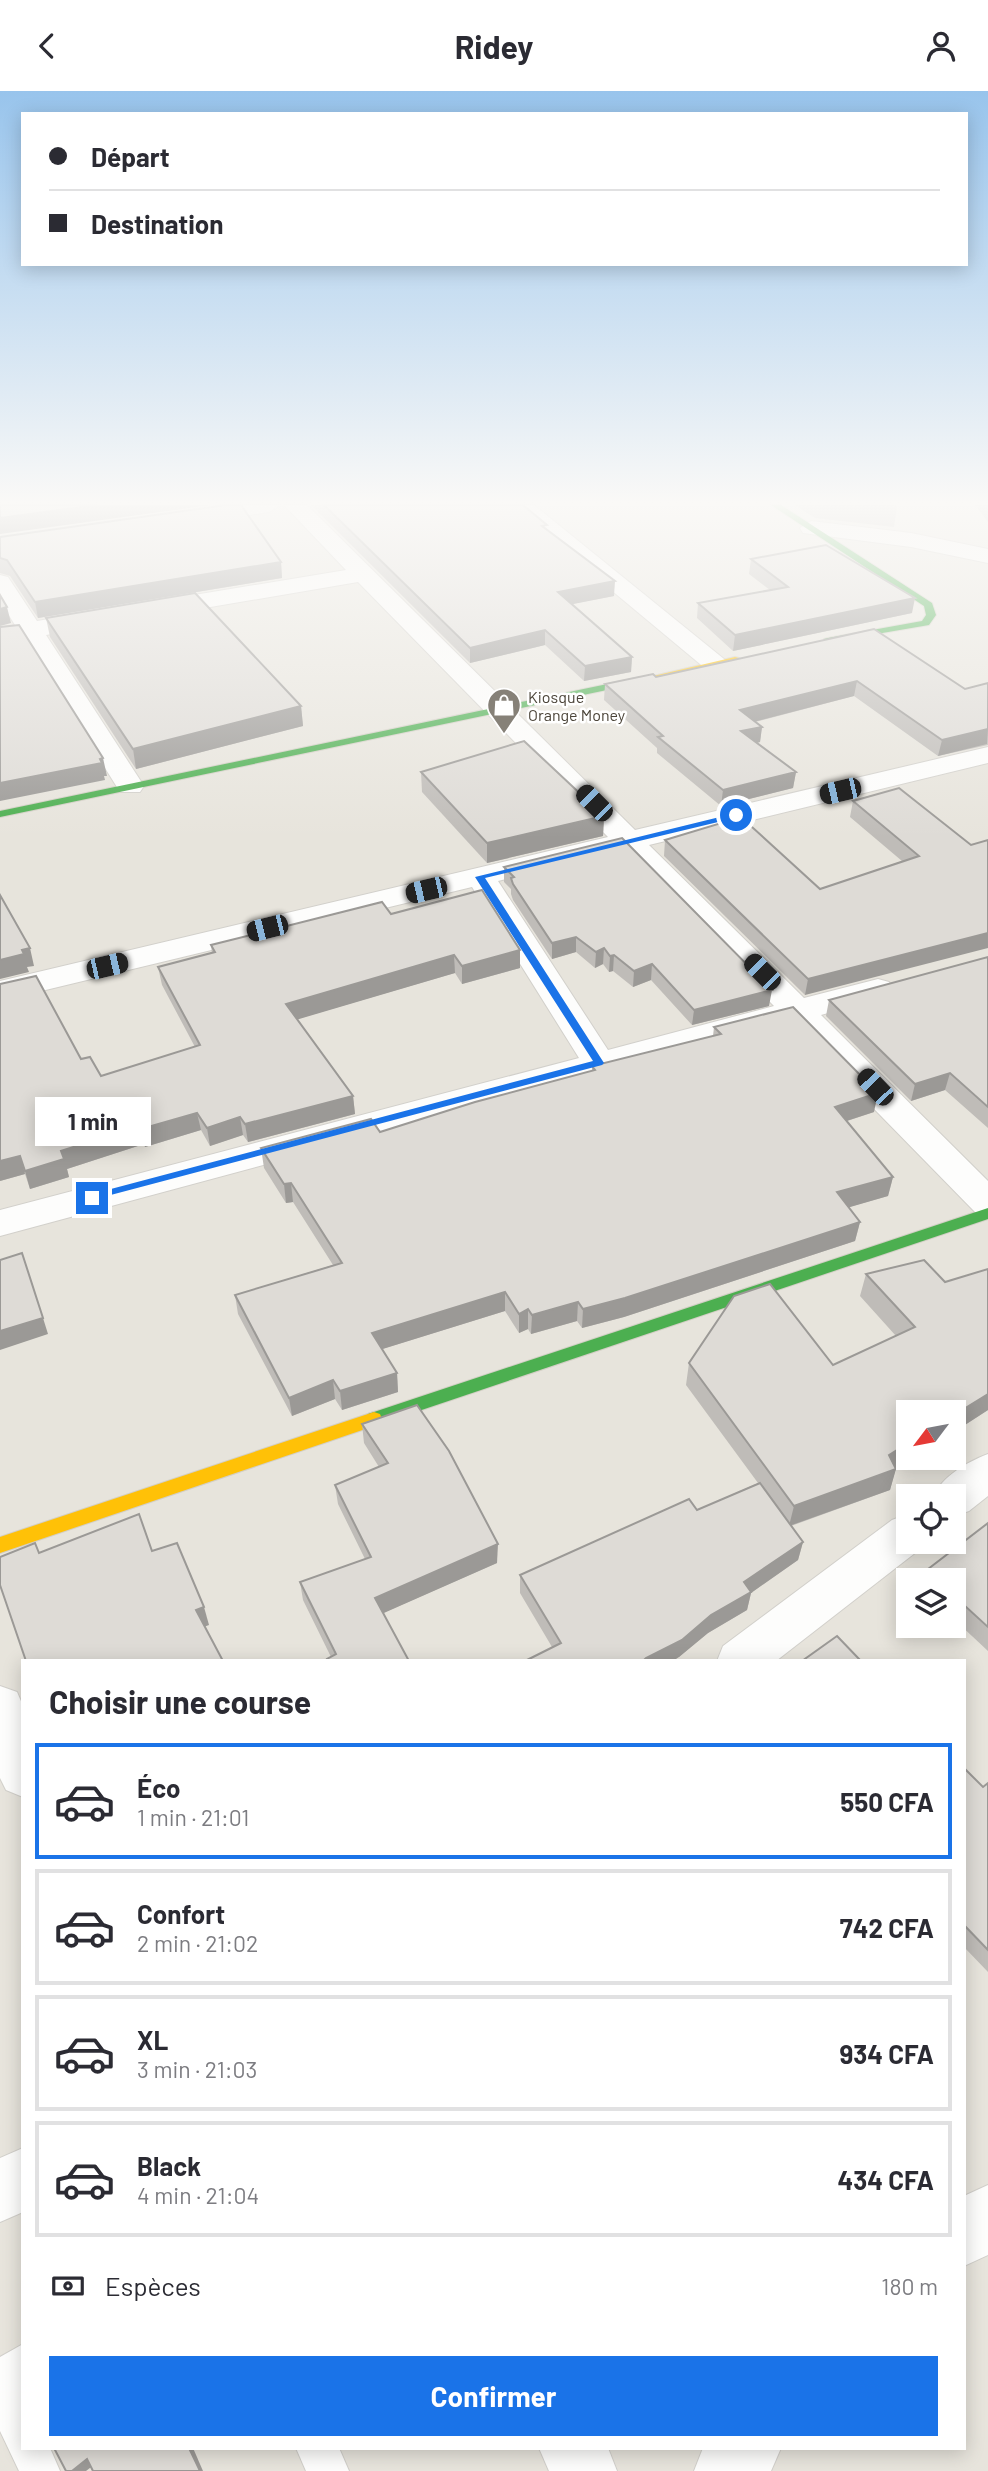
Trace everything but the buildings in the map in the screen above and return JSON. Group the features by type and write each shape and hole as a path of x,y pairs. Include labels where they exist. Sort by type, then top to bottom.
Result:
{"street":[{"path":"21,616 130,786"},
{"path":"0,635 111,616"},
{"path":"406,616 800,1010 988,1203"},
{"path":"656,616 715,664"},
{"path":"811,645 925,623 930,616"},
{"path":"0,814 750,657"},
{"path":"0,992 988,755"},
{"path":"480,877 599,1063"},
{"path":"0,1223 907,981"},
{"path":"0,1545 988,1213"},
{"path":"966,1489 988,1472"},
{"path":"743,1659 896,1542"},
{"path":"0,1708 21,1768"},
{"path":"0,2193 21,2179"},
{"path":"966,2235 988,2214"},
{"path":"572,2450 584,2471"},
{"path":"726,2471 747,2450"}],"lane":[{"path":"21,2366 0,2385 21,2431"},
{"path":"30,2450 40,2471"},
{"path":"317,2450 329,2471"}],"shaded area":[{"path":"0,616 988,616 988,2471 0,2471"}],"traffic: fast":[{"path":"828,641 925,623 930,616"},
{"path":"0,814 641,680"},
{"path":"374,1419 988,1213"}],"traffic: slow":[{"path":"641,680 735,660"},
{"path":"0,1545 374,1419"}],"place":[{"name":"Kiosque Orange Money","path":"504,735"}],"route":[{"path":"92,1198 599,1063 480,877 736,815"}]}
